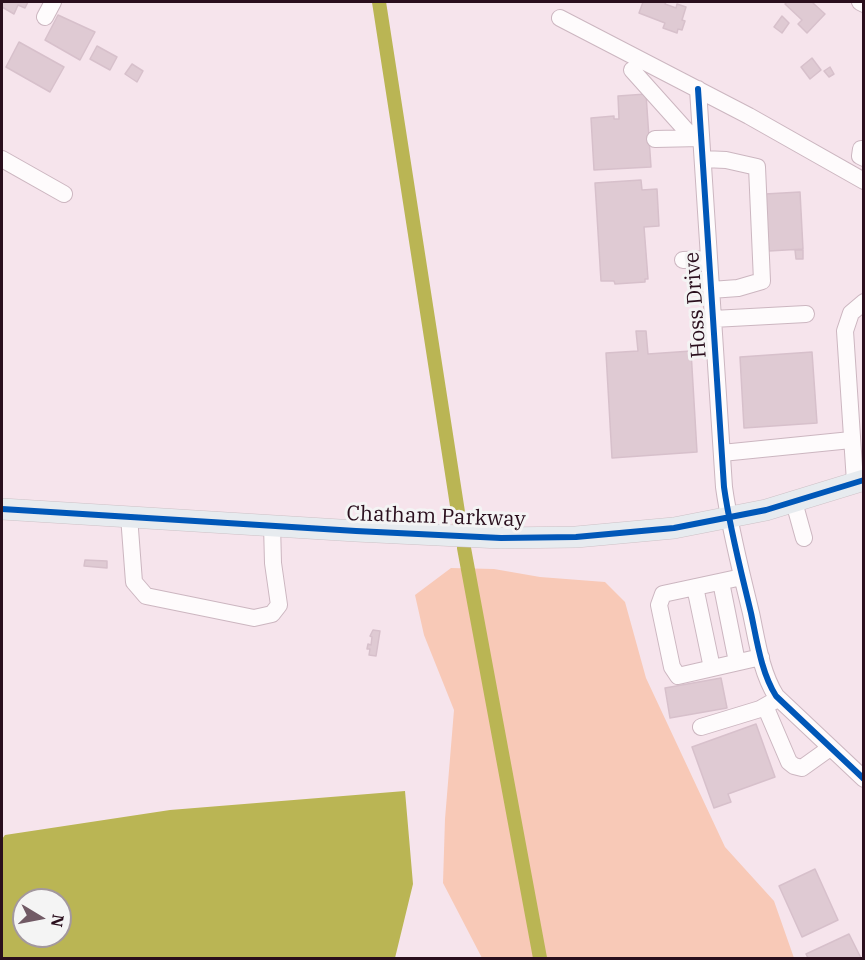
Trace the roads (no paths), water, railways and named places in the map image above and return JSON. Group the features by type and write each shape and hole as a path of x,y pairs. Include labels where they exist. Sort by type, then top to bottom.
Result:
{"main road":[{"name":"Chatham Parkway","path":"2,509 501,538 576,537 663,530 728,518 794,502 859,481"}],"street":[{"path":"45,17 53,2"},
{"path":"860,2 864,4"},
{"path":"560,18 680,79 864,181"},
{"path":"632,70 697,138"},
{"name":"Hoss Drive","path":"698,89 697,138 703,159 728,518 769,685 771,702 789,762 802,768 831,748"},
{"path":"655,139 697,138"},
{"path":"2,159 64,194"},
{"path":"703,159 726,159 757,167 762,281 738,288 711,290"},
{"path":"683,260 709,259"},
{"path":"859,481 851,440 844,331 851,313 864,302"},
{"path":"713,319 806,314"},
{"path":"722,453 851,440"},
{"path":"794,502 804,537"},
{"path":"129,516 134,582 146,596 254,618 272,614 279,605 273,563 272,525"},
{"path":"742,577 663,594 658,605 672,667 678,676 761,657"},
{"path":"721,582 737,662"},
{"path":"695,587 712,668"},
{"path":"701,727 771,702 831,748 864,779"}],"waterway":[{"path":"379,2 460,525"},
{"path":"464,548 540,958"}]}
